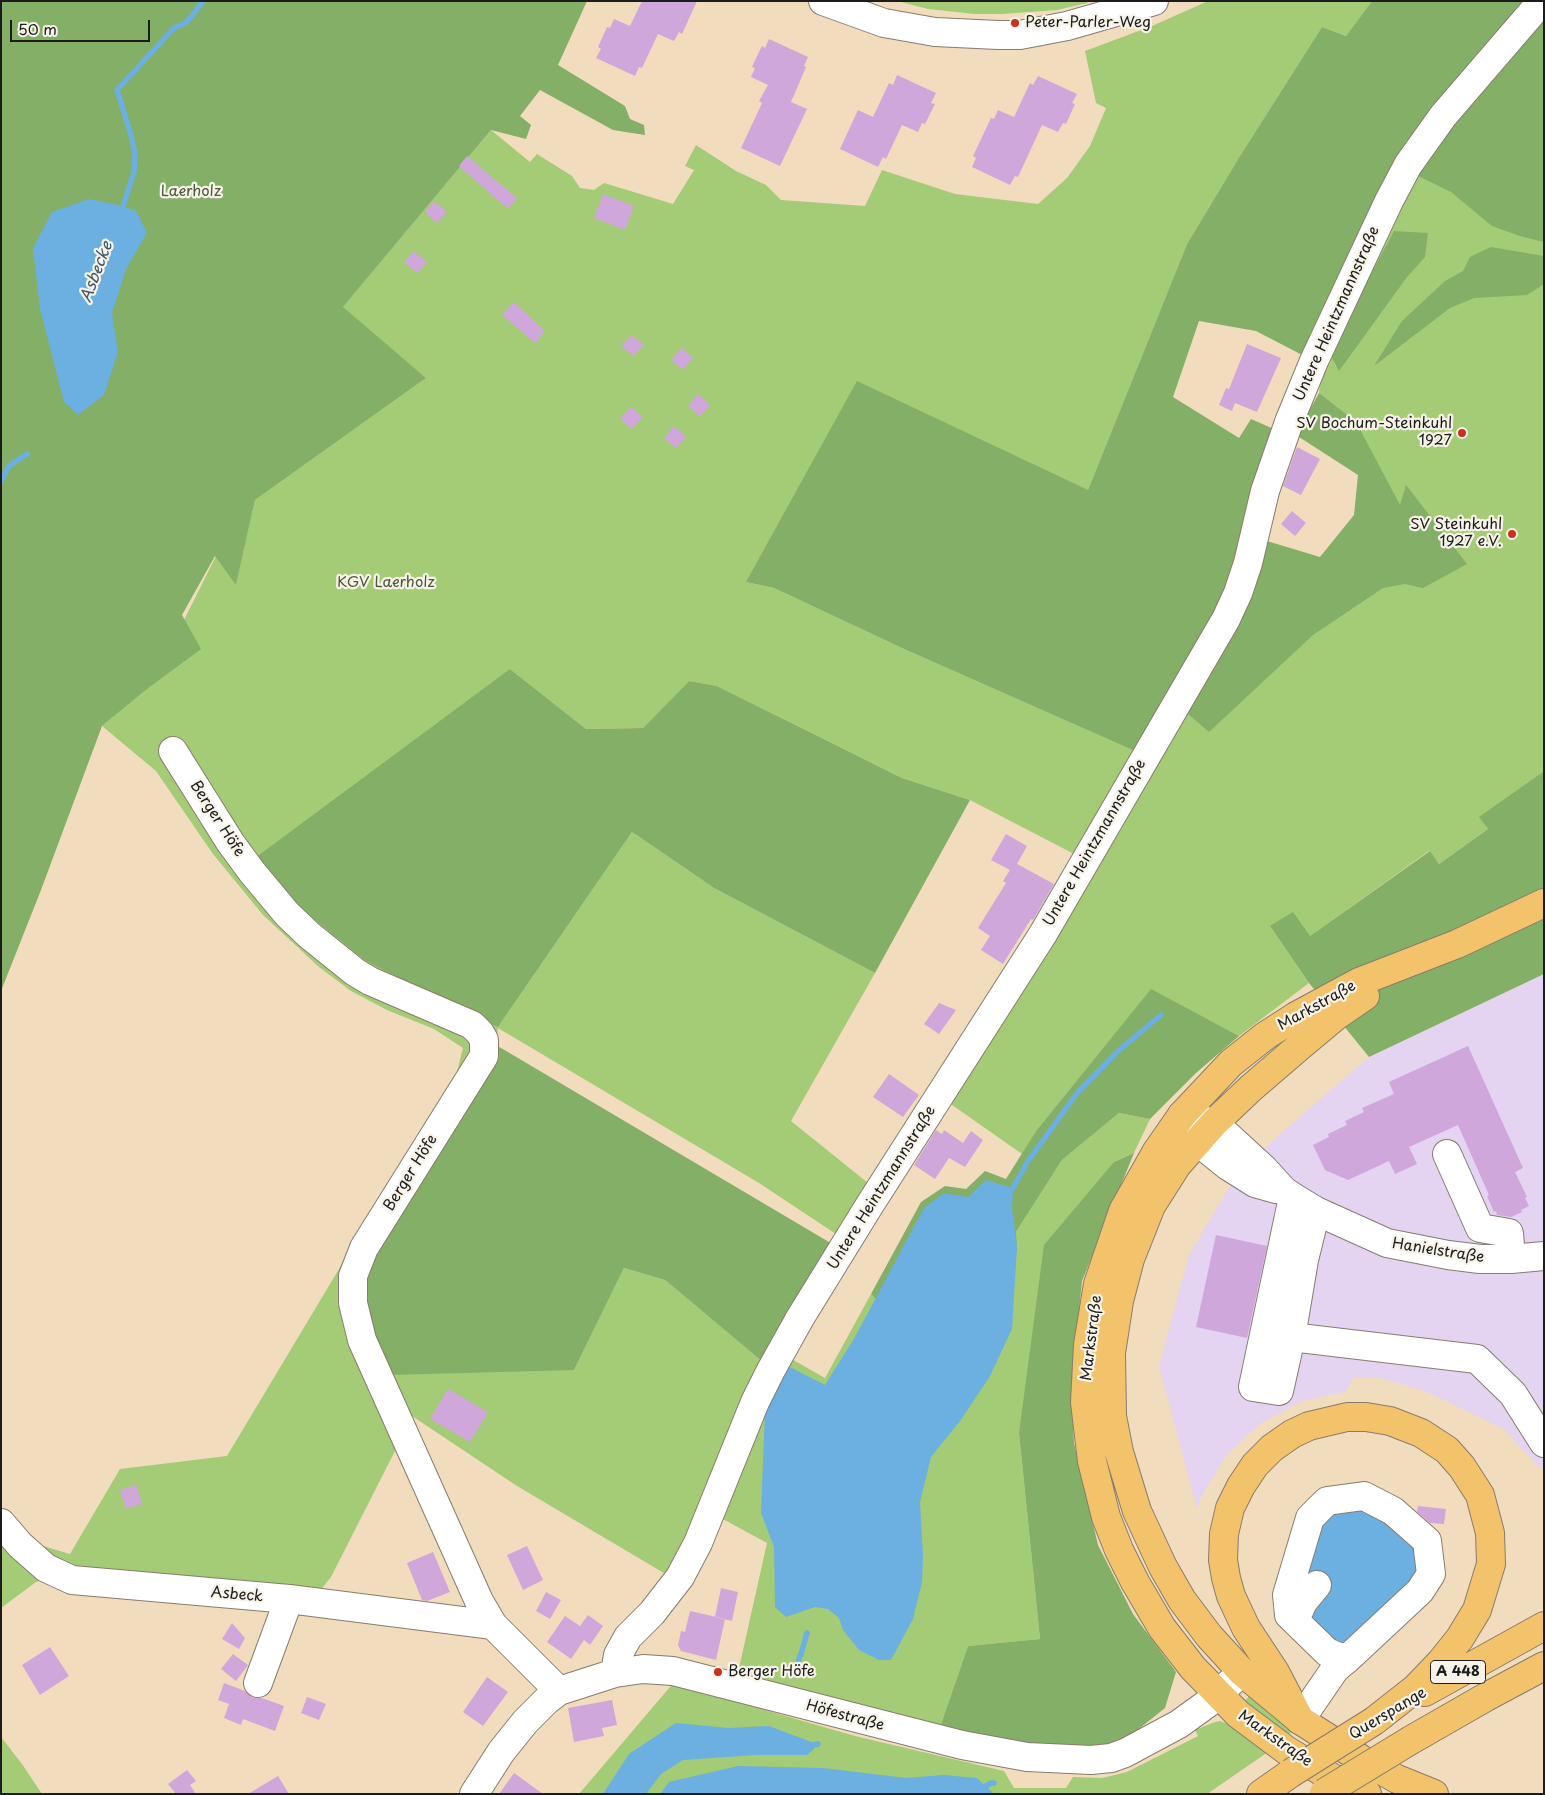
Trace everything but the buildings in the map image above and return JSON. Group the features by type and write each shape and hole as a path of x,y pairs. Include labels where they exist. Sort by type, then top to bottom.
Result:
{"main road":[{"name":"Markstraße","path":"1367,1794 1341,1782 1286,1750 1238,1714 1193,1668 1162,1628 1135,1582 1119,1550 1106,1517 1092,1461 1085,1402 1088,1345 1098,1284 1123,1211 1158,1151 1182,1114 1231,1063 1264,1036 1296,1016 1359,982 1457,944 1544,904"},
{"name":"Markstraße","path":"1434,1794 1390,1775 1300,1720 1242,1672 1209,1636 1182,1600 1163,1568 1136,1510 1119,1452 1112,1416 1111,1353 1119,1301 1130,1259 1151,1206 1177,1165 1205,1132 1251,1088 1336,1016 1368,994 1457,944"},
{"path":"1300,1720 1275,1672 1246,1628 1231,1596 1223,1560 1224,1534 1230,1508 1240,1486 1255,1465 1272,1448 1292,1434 1309,1426 1347,1417 1366,1417 1390,1421 1421,1433 1447,1450 1462,1467 1480,1495 1490,1533 1491,1564 1477,1610 1460,1638 1440,1663 1416,1688 1374,1721"},
{"name":"Querspange","path":"1261,1794 1374,1721 1544,1626"},
{"name":"A 448","path":"1324,1794 1411,1740 1544,1666"}],"street":[{"path":"823,1 884,23 935,32 998,35 1020,35 1067,26 1119,6 1154,1"},
{"name":"Untere Heintzmannstraße","path":"615,1672 618,1655 628,1638 652,1613 680,1577 698,1543 755,1402 800,1318 869,1206 1043,934 1226,619 1238,593 1248,562 1265,491 1289,422 1314,361 1404,172 1443,116 1542,1"},
{"name":"Berger Höfe","path":"173,751 230,842 252,872 287,914 309,935 355,972 472,1025 484,1040 484,1056 364,1248 356,1265 352,1285 353,1303 362,1340 468,1579 493,1625 559,1691"},
{"name":"Hanielstraße","path":"1182,1114 1205,1132 1228,1166 1255,1183 1289,1194 1316,1211 1386,1243 1480,1259 1542,1262"},
{"path":"1447,1154 1480,1228 1509,1232 1511,1259"},
{"path":"1289,1194 1253,1387 1279,1391 1291,1337 1304,1260 1316,1211"},
{"path":"1291,1337 1477,1359 1513,1394 1544,1443"},
{"path":"1300,1720 1335,1669 1346,1660 1420,1591 1432,1574 1427,1541 1393,1511 1364,1496 1327,1501 1310,1518 1287,1596 1289,1615 1327,1652 1346,1660"},
{"name":"Asbeck","path":"1,1523 20,1545 46,1568 72,1580 289,1599 493,1625"},
{"path":"1295,1620 1303,1602 1317,1585"},
{"path":"258,1683 289,1599"},
{"name":"Höfestraße","path":"474,1794 501,1752 525,1722 547,1700 559,1691 615,1672 642,1669 673,1671 962,1745 1027,1757 1077,1760 1111,1758 1126,1753 1179,1724 1198,1711 1242,1672"}],"shaded area":[{"path":"1544,974 1544,1469 1536,1464 1504,1429 1427,1392 1382,1378 1353,1378 1345,1392 1302,1401 1261,1423 1227,1454 1201,1497 1197,1509 1159,1366 1189,1255 1228,1189 1270,1143 1369,1057"}],"green space":[{"name":"Laerholz","path":"1,1 587,1 558,65 625,106 630,119 644,125 645,135 613,130 540,90 520,116 531,125 526,139 491,130 343,307 426,378 255,500 236,585 215,556 182,615 201,649 102,726 1,991"},
{"path":"897,1 1089,1 1057,10 975,14 928,9"},
{"name":"KGV Laerholz","path":"1208,1 1372,1 1346,36 1322,27 1187,244 1088,490 746,582 774,588 904,649 1137,752 1078,856 970,800 902,778 717,686 689,681 643,728 586,729 510,669 498,1027 632,832 714,888 875,973 791,1121 873,1187 842,1238 759,1183 498,1028 496,1045 574,1370 624,1268 665,1280 764,1363 701,1515 669,1576 517,1486 409,1414 398,1445 331,1577 318,1593 54,1576 36,1582 1,1608 1,1508 40,1545 70,1554 120,1469 227,1456 457,1072 463,1048 434,1029 387,1010 351,991 319,967 263,915 213,854 156,771 102,726 151,686 216,556 236,584 255,500 426,378 342,308 491,130 530,162 537,154 572,176 580,188 594,190 604,183 673,204 694,170 685,166 696,145 736,171 766,185 781,200 865,206 882,170 955,194 1038,204 1067,178 1090,146 1106,108 1096,103 1085,51 1152,26"},
{"path":"1372,1 1544,1 1544,242 1492,226 1451,192 1398,166 1306,357 1256,331 1199,321 1173,397 1239,438 1251,419 1276,430 1247,535 1320,557 1354,515 1358,475 1296,435 1319,393 1356,422 1400,505 1406,485 1467,564 1423,588 1405,584 1383,588 1313,635 1209,732 1168,697 1137,752 904,649 774,588 746,582 857,381 1088,490 1187,244 1322,27 1346,36"},
{"path":"1544,17 1544,771 1480,817 1488,829 1439,864 1429,851 1310,936 1270,926 1309,983 1239,1036 1151,990 1036,1131 1022,1154 945,1100 1241,602 1320,557 1374,511 1351,426 1319,393 1323,355 1406,183"},
{"path":"1394,231 1428,233 1425,257 1407,277 1339,371 1329,352"},
{"path":"1491,247 1544,256 1544,284 1527,295 1474,298 1450,308 1374,366 1402,321 1445,281 1463,271 1470,257"},
{"path":"510,669 586,729 643,728 689,681 717,686 902,778 970,800 875,973 714,888 632,832 498,1027 366,961 300,908 255,858"},
{"path":"1544,771 1544,974 1369,1057 1309,983 1270,926 1293,912 1310,936 1430,851 1439,864 1488,829 1479,817"},
{"path":"1151,989 1239,1036 1196,1073 1150,1119 1119,1113 1062,1160 1016,1232 1017,1252 886,1310 871,1294 921,1202 945,1186 966,1189 985,1171 1006,1179 1036,1131"},
{"path":"496,1045 834,1245 764,1363 665,1280 624,1268 574,1370 388,1375 366,1330 362,1286 368,1254"},
{"path":"1119,1113 1150,1119 1134,1153 1114,1162 1019,1433 1040,1639 968,1646 940,1727 737,1677 767,1543 721,1518 788,1357 825,1378 871,1294 886,1310 1016,1232 1062,1160"},
{"path":"1134,1153 1082,1281 1071,1389 1074,1443 1098,1545 1133,1614 1176,1672 1165,1708 1120,1744 1020,1748 940,1727 968,1646 1040,1639 1019,1433 1044,1245 1114,1162"},
{"path":"675,1681 855,1736 1004,1771 1014,1788 1066,1788 1073,1777 1102,1778 1127,1772 1198,1736 1195,1730 1220,1721 1231,1725 1268,1752 1207,1794 579,1794"},
{"path":"1249,1696 1292,1732 1280,1740 1239,1708"},
{"path":"1,1737 22,1764 42,1794 1,1794"}],"water":[{"path":"89,199 123,206 136,211 147,233 126,269 112,313 118,352 104,395 78,415 64,402 40,309 33,248 52,212"},
{"path":"986,1180 1013,1188 1012,1208 1017,1247 1012,1329 990,1376 960,1421 931,1457 920,1502 923,1556 922,1582 913,1619 891,1660 879,1660 859,1650 843,1630 839,1618 828,1609 815,1607 786,1617 775,1607 774,1547 761,1513 765,1411 788,1366 825,1385 855,1337 924,1208 944,1193 968,1197"},
{"path":"1362,1504 1412,1539 1421,1576 1355,1642 1333,1646 1294,1595 1322,1514"},
{"path":"676,1723 729,1728 769,1726 814,1743 814,1749 807,1755 756,1755 683,1760 661,1774 646,1794 603,1794 629,1754"},
{"path":"738,1766 823,1768 906,1778 944,1775 977,1778 993,1793 660,1794 669,1782"}],"waterway":[{"name":"Asbecke","path":"123,214 123,206 134,172 135,154 117,90 174,28 185,23 191,17 203,1"},
{"path":"1,481 9,466 27,454"},
{"path":"1010,1193 1028,1161 1078,1092 1117,1052 1161,1015"},
{"path":"793,1674 807,1633"},
{"path":"806,1747 818,1744"},
{"path":"972,1794 994,1783"}],"place":[{"name":"Peter-Parler-Weg","path":"1015,23"},
{"name":"SV Bochum-Steinkuhl 1927","path":"1462,433"},
{"name":"SV Steinkuhl 1927 e.V.","path":"1512,534"},
{"name":"Berger Höfe","path":"718,1672"}]}
